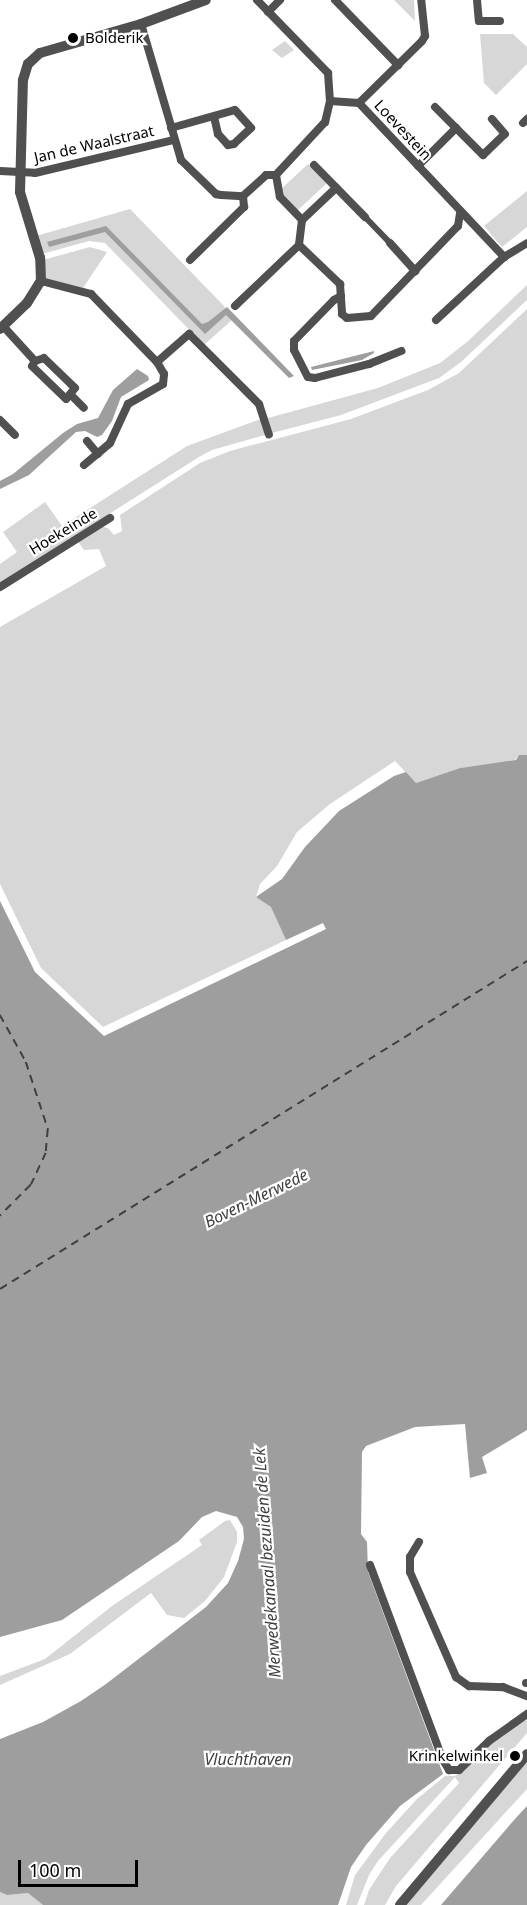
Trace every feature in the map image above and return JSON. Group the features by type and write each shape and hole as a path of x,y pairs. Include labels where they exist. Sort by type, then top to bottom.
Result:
{"street":[{"path":"35,361 1,328 27,303 41,281 40,258 20,192 24,71 33,57 141,24 206,0"},
{"path":"141,24 181,159 216,194 243,196 266,175 276,174 325,122 330,101 328,73 257,0"},
{"path":"268,12 280,0"},
{"path":"335,0 398,65"},
{"path":"359,103 424,36 421,0"},
{"path":"477,0 478,21 500,21"},
{"name":"Loevestein","path":"330,101 359,103 460,213"},
{"path":"435,106 483,155 505,134 492,119"},
{"path":"171,128 235,110 251,128 234,144 228,145 218,134 214,116"},
{"path":"418,166 456,128"},
{"name":"Jan de Waalstraat","path":"0,171 46,171 174,140"},
{"path":"314,165 416,271"},
{"path":"276,174 280,197 302,220"},
{"path":"236,306 299,245 302,220 336,188"},
{"path":"190,260 244,207 243,196"},
{"path":"460,213 504,257"},
{"path":"299,245 340,284 342,314 347,318 371,316 458,226 460,213"},
{"path":"436,320 504,257 527,243"},
{"path":"41,281 91,294 157,362 164,374 163,384 128,404 116,435 84,465"},
{"path":"341,296 334,300 294,341 294,350 308,377 315,378 369,364 402,351"},
{"path":"157,362 189,334 259,404 269,434"},
{"path":"44,358 49,362 75,388 71,395 62,398 32,366 35,361 44,358"},
{"path":"71,395 84,408"},
{"path":"0,420 15,435"},
{"path":"87,441 98,454"},
{"name":"Hoekeinde","path":"0,587 110,519"},
{"path":"419,1542 410,1557 410,1572 456,1677 468,1686 503,1687 527,1696"},
{"path":"370,1565 443,1760 449,1770 459,1770 489,1741 527,1714"},
{"path":"400,1905 527,1754"}],"shaded area":[{"path":"394,0 414,0 415,21"},
{"path":"480,34 513,34 527,47 527,64 496,95 484,83"},
{"path":"285,41 294,50 282,58 272,50"},
{"path":"308,164 327,183 297,211 282,195 281,189"},
{"path":"527,191 527,227 502,247 484,226"},
{"path":"130,209 224,306 233,319 204,345 105,243 89,241 42,254 36,236"},
{"path":"90,247 107,252 83,288 46,279 43,274 43,260"},
{"path":"527,285 527,300 461,362 439,378 341,415 272,433 268,418 378,388 440,363 467,342"},
{"path":"527,309 527,755 519,755 514,761 460,768 416,783 395,761 330,804 297,832 277,866 260,884 256,897 271,906 286,940 103,1027 41,968 0,884 0,627 106,566 99,549 84,550 77,540 103,527 108,528 114,535 122,531 120,515 200,463 230,451 351,419 428,390 459,373"},
{"path":"261,419 265,435 212,450 199,457 0,583 0,564 17,552 3,532 45,502 62,526 187,446"},
{"path":"230,1520 237,1532 237,1542 224,1577 205,1601 184,1618 167,1615 151,1593 70,1654 0,1685 0,1676 45,1659 112,1606 202,1545 199,1540 225,1521"},
{"path":"527,1720 527,1733 396,1886 385,1905 364,1905 369,1890 390,1858 459,1783 455,1777 378,1861 369,1875 357,1905 346,1905 355,1875 386,1833 417,1799 445,1776 455,1776 511,1727"},
{"path":"527,1761 527,1789 421,1905 406,1905"},
{"path":"0,1892 7,1895 28,1893 43,1905 0,1905"}],"water":[{"path":"106,226 202,324 227,307 294,376 289,378 226,315 205,334 105,232 49,247 47,242"},
{"path":"374,351 362,360 312,370 311,367"},
{"path":"137,369 148,376 149,380 121,397 112,421 102,435 97,437 85,431 76,432 29,475 0,489 0,481 13,474 63,433 77,424 98,418 113,390"},
{"path":"519,755 527,755 527,1430 482,1457 487,1473 470,1478 465,1424 415,1427 366,1446 362,1452 361,1534 367,1542 368,1572 443,1774 400,1806 366,1845 351,1867 338,1905 43,1905 28,1893 7,1895 0,1892 0,1739 43,1722 81,1701 206,1607 228,1583 238,1561 244,1539 243,1527 237,1517 216,1511 202,1517 179,1541 62,1620 0,1637 0,901 35,972 104,1036 326,929 323,923 286,940 271,907 256,897 282,879 305,847 339,811 394,776 406,772 416,783 460,768 516,760"},
{"path":"527,1806 527,1905 441,1905 514,1820"}],"ferry route":[{"path":"0,1289 527,961"},
{"path":"0,1015 26,1062 48,1129 46,1153 31,1185 0,1216"}],"place":[{"name":"Bolderik","path":"73,38"},
{"name":"Krinkelwinkel","path":"515,1756"}],"water label":[{"name":"Boven-Merwede","path":"256,1198"},
{"name":"Merwedekanaal bezuiden de Lek","path":"267,1563"},
{"name":"Vluchthaven","path":"248,1759"}]}
